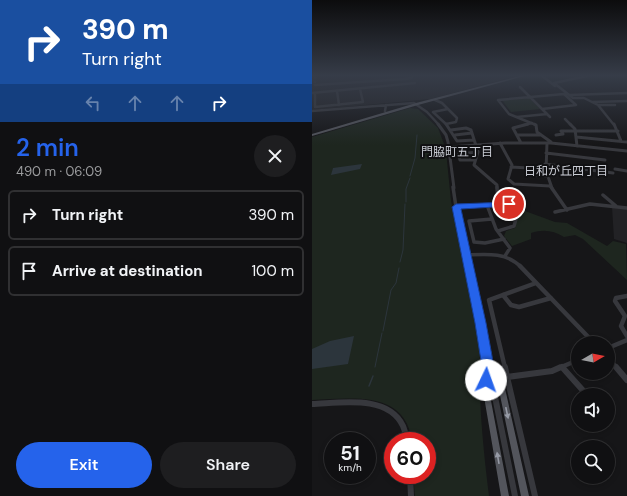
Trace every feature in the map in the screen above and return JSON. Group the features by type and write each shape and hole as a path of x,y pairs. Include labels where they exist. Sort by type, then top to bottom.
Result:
{"main road":[{"path":"312,135 442,98"},
{"path":"505,496 485,385 488,367 499,376 525,496"}],"street":[{"path":"314,98 315,107 363,102 362,98"},
{"path":"338,98 338,104"},
{"path":"518,98 498,100 509,114 537,126 536,130 549,143"},
{"path":"531,98 550,117"},
{"path":"542,109 576,105 569,98"},
{"path":"584,98 598,105 605,112 618,131 621,141"},
{"path":"435,100 442,103 457,118 456,122 446,124"},
{"path":"592,102 627,100"},
{"path":"312,111 410,103 417,104 447,136 456,207 515,496"},
{"path":"385,111 386,105"},
{"path":"598,105 615,105"},
{"path":"448,109 433,112 450,128 457,140 474,140"},
{"path":"516,117 547,114"},
{"path":"565,119 576,131 577,146"},
{"path":"521,143 513,128 533,123"},
{"path":"441,128 469,128 478,152 475,160 475,167 488,176 497,185 498,204"},
{"path":"556,135 563,134 561,131 618,131"},
{"path":"596,131 597,138"},
{"path":"455,135 472,133"},
{"path":"516,135 540,135"},
{"path":"576,137 627,142"},
{"path":"449,147 549,143 627,151"},
{"path":"549,143 545,164 547,176 550,186 567,210"},
{"path":"500,144 512,167 508,179 512,184 550,186"},
{"path":"475,160 460,160 458,154 478,152"},
{"path":"546,153 605,160"},
{"path":"545,164 612,174"},
{"path":"512,167 546,169"},
{"path":"615,168 627,171"},
{"path":"529,169 530,175 547,176"},
{"path":"604,194 617,207"},
{"path":"456,207 498,204 511,205 516,219 513,228 498,231"},
{"path":"555,212 590,204 627,208"},
{"path":"487,205 498,231 510,248 505,256"},
{"path":"492,219 469,221 474,242 488,242 504,239"},
{"path":"467,255 492,254 505,256 519,264 587,336"},
{"path":"535,496 489,300 536,283"},
{"path":"503,295 511,305 515,307 534,304 551,298"},
{"path":"627,296 616,298 615,301 625,316 621,326 627,336"},
{"path":"615,345 627,340"},
{"path":"507,377 548,372 571,363"},
{"path":"615,366 627,380"},
{"path":"562,367 581,388"},
{"path":"312,404 374,404 392,411 399,418 406,432"},
{"path":"410,484 411,496"}],"shaded area":[{"path":"312,98 434,98 431,99 312,110"},
{"path":"529,98 540,109 511,112 502,100"},
{"path":"410,108 418,109 438,128 444,144 442,145 443,150 446,151 451,201 480,349 482,422 489,496 415,496 414,484 436,484 436,432 409,432 407,424 399,413 387,405 374,401 358,399 312,400 312,137"},
{"path":"362,164 360,169 331,175 333,168"},
{"path":"612,207 627,209 627,243 614,239"},
{"path":"519,211 525,211 555,222 567,223 607,246 613,241 626,244 627,280 583,239 575,235 564,237 548,231 540,231 531,233 531,239 512,246 504,236 506,231 515,228"},
{"path":"354,336 348,364 312,369 312,349 330,341"}],"waterway":[{"path":"410,176 415,158 417,135"},
{"path":"406,202 406,189 410,178"},
{"path":"400,262 403,250 405,204"},
{"path":"383,331 391,290 396,283 399,268"},
{"path":"375,367 382,333"},
{"path":"369,386 373,376"}],"district":[{"name":"門脇町五丁目","path":"457,152"},
{"name":"日和が丘四丁目","path":"566,171"}],"route":[{"path":"486,380 488,367 474,286 456,207 509,204"}]}
